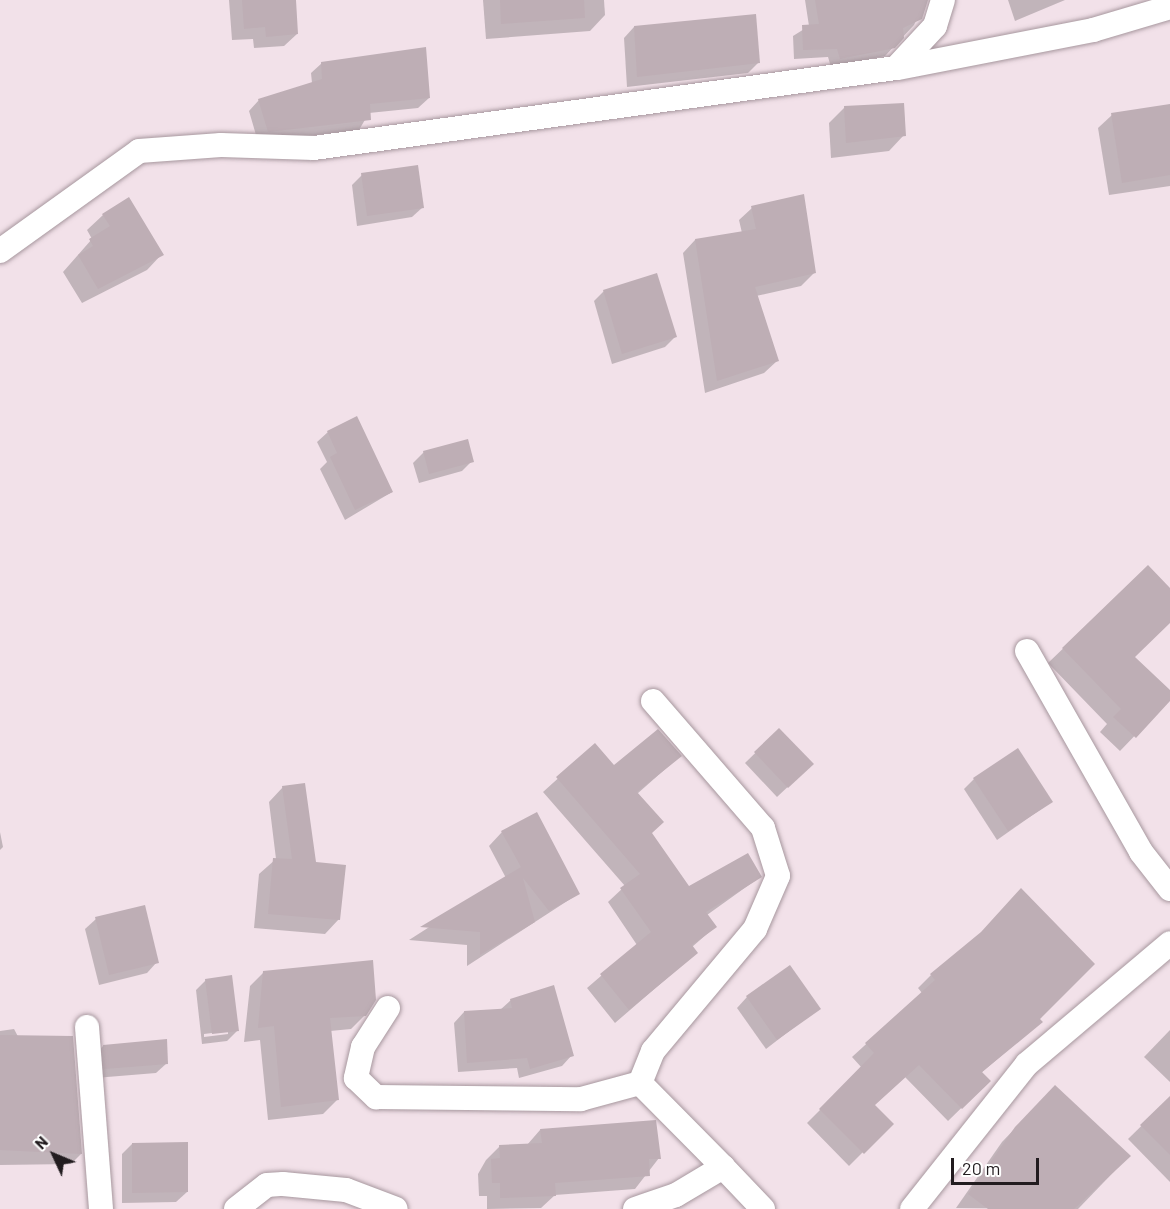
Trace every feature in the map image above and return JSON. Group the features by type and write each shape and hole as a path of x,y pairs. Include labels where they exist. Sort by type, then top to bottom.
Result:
{"street":[{"path":"896,68 935,26 943,0"},
{"path":"0,251 139,151 221,145 314,148 896,68 1093,30 1170,7"},
{"path":"1027,651 1141,852 1170,889"},
{"path":"640,1083 653,1051 755,928 778,876 763,828 653,701"},
{"path":"912,1209 1027,1064 1170,943"},
{"path":"388,1008 363,1047 356,1078 376,1097 581,1098 640,1083"},
{"path":"87,1027 101,1209"},
{"path":"640,1083 763,1209"},
{"path":"635,1209 676,1195 723,1167"},
{"path":"236,1209 267,1185 283,1184 346,1190 396,1209"}],"building":[{"path":"242,0 296,0 298,34 266,37 265,27 244,29"},
{"path":"500,0 584,0 585,18 501,24"},
{"path":"815,0 928,0 922,19 903,28 904,38 895,48 840,59 837,49 803,50 802,25 819,24"},
{"path":"756,14 760,63 637,77 634,26"},
{"path":"426,47 430,98 370,104 371,120 268,132 258,99 322,79 321,62"},
{"path":"904,103 906,136 846,143 844,106"},
{"path":"1170,104 1170,175 1122,183 1111,113"},
{"path":"418,165 424,208 367,216 361,173"},
{"path":"804,194 816,273 755,287 779,361 717,381 695,239 756,229 751,206"},
{"path":"129,197 164,255 98,289 78,255 93,246 89,239 110,226 102,214"},
{"path":"657,273 677,337 622,354 603,290"},
{"path":"357,416 393,492 355,510 330,457 337,453 327,431"},
{"path":"468,439 474,462 429,474 423,451"},
{"path":"1148,565 1170,588 1170,623 1135,657 1170,690 1170,701 1136,738 1113,717 1121,709 1062,648"},
{"path":"779,728 814,764 788,788 754,752"},
{"path":"658,729 682,756 637,792 664,822 652,833 689,886 748,853 762,877 706,912 717,927 692,945 698,953 629,1010 600,974 651,932 620,888 640,874 556,777 595,743 614,765"},
{"path":"1018,748 1053,802 1008,831 973,778"},
{"path":"305,783 316,862 346,865 340,920 268,914 273,858 292,859 282,786"},
{"path":"537,812 580,894 549,911 523,878 535,922 480,955 480,932 420,927 521,867 501,831"},
{"path":"1021,888 1095,964 1040,1019 1043,1022 982,1072 991,1081 962,1109 919,1065 875,1105 894,1124 864,1154 819,1109 874,1053 865,1043 935,980 930,974 981,932"},
{"path":"145,905 159,963 109,975 95,917"},
{"path":"373,960 376,1000 366,1016 330,1018 339,1100 281,1107 274,1026 258,1028 263,971"},
{"path":"790,965 821,1009 777,1040 746,996"},
{"path":"232,975 239,1031 212,1034 205,979"},
{"path":"554,985 574,1056 530,1069 527,1058 467,1063 464,1011 512,1008 510,999"},
{"path":"0,1035 73,1036 82,1154 0,1150"},
{"path":"167,1039 168,1064 104,1069 103,1045"},
{"path":"1055,1085 1131,1156 1074,1209 988,1209 968,1194 1015,1127"},
{"path":"1170,1096 1170,1155 1140,1125"},
{"path":"656,1120 661,1159 649,1159 650,1176 555,1183 556,1196 500,1198 500,1183 492,1183 491,1159 500,1158 499,1145 542,1143 540,1129"},
{"path":"188,1142 188,1192 132,1193 132,1143"}]}
